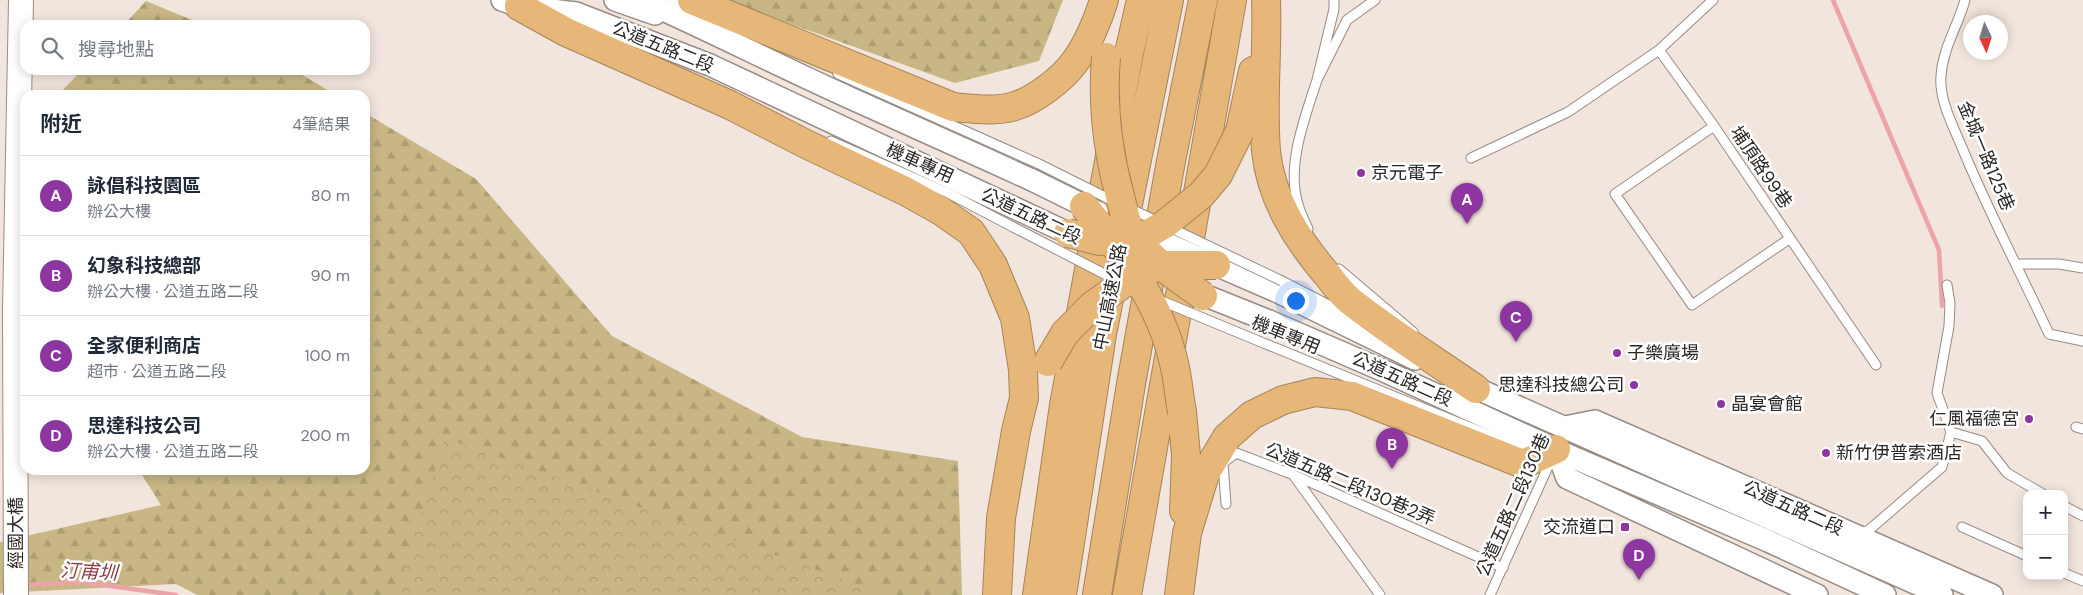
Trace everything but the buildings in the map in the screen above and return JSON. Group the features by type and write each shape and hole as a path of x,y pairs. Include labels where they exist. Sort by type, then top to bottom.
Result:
{"highway":[{"path":"692,0 954,107 982,110 1015,106 1046,90 1074,63 1098,18 1104,0"},
{"path":"1113,0 1104,92 1109,154 1174,364 1182,412 1186,456 1183,507 1187,533"},
{"path":"1037,595 1064,405 1141,0"},
{"name":"中山高速公路","path":"1062,595 1102,334 1169,0"},
{"name":"中山高速公路","path":"1097,595 1143,316 1203,0"},
{"path":"1127,595 1232,0"},
{"path":"1001,518 1028,413 1048,362 1065,333 1093,305 1138,252 1201,194 1218,175 1240,131 1250,86 1264,0"},
{"path":"1264,0 1267,33 1264,108 1266,153 1272,184 1287,220 1310,255 1348,299 1476,389"},
{"path":"511,3 566,32 730,105 905,192 941,212 971,232 993,265 1015,318 1023,370 1024,398 1016,431 1001,518 996,595"},
{"path":"1084,206 1138,252 1202,296"},
{"path":"1068,233 1138,252 1216,265"},
{"path":"1179,595 1187,533 1205,474 1226,437 1252,415 1283,400 1315,392 1352,396 1523,464 1560,438"}],"main road":[{"name":"經國大橋","path":"21,0 21,20"},
{"name":"經國大橋","path":"16,595 15,300 20,50"}],"street":[{"path":"586,0 710,65"},
{"path":"615,0 730,33"},
{"name":"公道五路二段","path":"641,0 730,33 847,97 920,128 1035,172 1084,206"},
{"name":"公道五路二段","path":"511,3 576,13 710,65 1017,219 1068,233"},
{"name":"公道五路二段","path":"1216,265 1280,287 1476,389 1560,438 1885,595"},
{"name":"公道五路二段","path":"1202,296 1269,321 1382,370 1560,438 1942,595"},
{"name":"公道五路二段","path":"1560,438 1595,421 1992,595"},
{"path":"1560,438 1567,478 1816,595"}],"lane":[{"path":"672,0 730,33"},
{"path":"1315,240 1310,234 1297,203 1294,180 1302,127 1317,80 1334,9 1334,0"},
{"path":"1317,80 1347,20 1375,0"},
{"path":"1471,158 1568,112 1659,50 1713,0"},
{"name":"金城一路125巷","path":"1965,0 1951,32 1944,58 1941,77 1946,110 1980,191 2017,264 2049,334 2083,341"},
{"path":"511,3 570,25 759,109"},
{"name":"埔頂路99巷","path":"1659,50 1714,126 1789,240 1876,365"},
{"name":"機車專用","path":"833,72 1035,172 1138,252 1262,342 1528,450 1560,438"},
{"path":"1714,126 1615,194 1692,305 1789,240"},
{"name":"機車專用","path":"822,137 948,193 1017,219 1138,252 1280,287"},
{"path":"1331,260 1342,274 1423,340 1476,389"},
{"path":"2017,264 2059,264 2083,268"},
{"path":"1857,536 1869,530 1942,467 1951,432 1937,393 1949,326 1950,302 1947,285"},
{"path":"1951,432 1982,441 2007,473 2036,490"},
{"name":"公道五路二段130巷","path":"1490,595 1560,438"},
{"name":"公道五路二段130巷2弄","path":"1226,504 1223,463 1236,453 1294,475 1503,568"},
{"path":"1294,475 1380,595"},
{"path":"2068,508 2083,516"},
{"path":"1962,527 2023,554"},
{"path":"2068,575 2083,581"}],"green space":[{"path":"724,0 1063,0 1039,61 955,83"},
{"path":"146,1 192,20 129,20"},
{"path":"77,75 302,75 328,90 63,90"},
{"path":"370,116 476,179 612,336 802,437 958,461 962,595 197,595 176,584 0,593 0,542 161,505 142,475 370,475"},
{"path":"445,438 888,595 396,595"}],"waterway":[{"path":"1833,0 1939,250 1942,306"},
{"name":"汀甫圳","path":"24,585 81,582 176,595"}],"place":[{"name":"京元電子","path":"1361,173"},
{"name":"詠倡科技園區","path":"1467,224"},
{"name":"全家便利商店","path":"1516,342"},
{"name":"子樂廣場","path":"1617,353"},
{"name":"思達科技總公司","path":"1634,385"},
{"name":"晶宴會館","path":"1721,404"},
{"name":"仁風福德宮","path":"2029,419"},
{"name":"新竹伊普索酒店","path":"1826,453"},
{"name":"幻象科技總部","path":"1392,469"},
{"name":"交流道口","path":"1625,527"},
{"name":"思達科技公司","path":"1639,580"}]}
